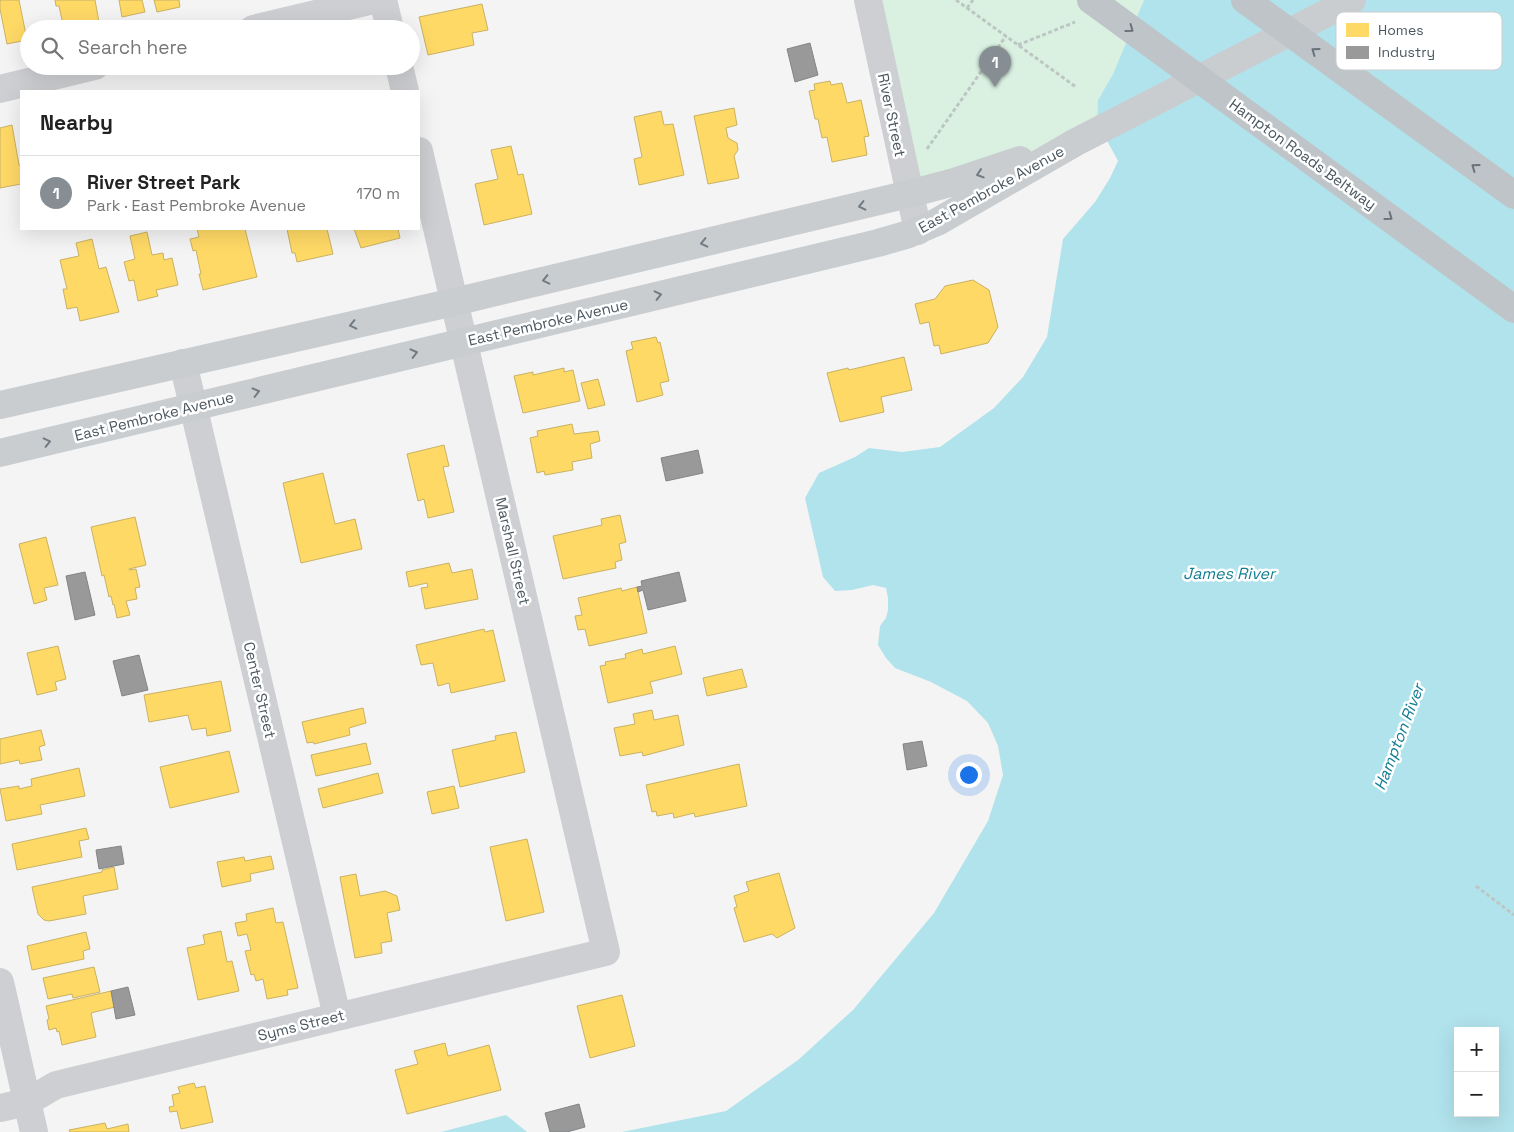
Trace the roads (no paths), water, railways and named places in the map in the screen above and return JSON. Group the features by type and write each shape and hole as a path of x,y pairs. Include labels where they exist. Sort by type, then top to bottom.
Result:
{"highway":[{"path":"1245,0 1336,66"},
{"name":"Hampton Roads Beltway","path":"1084,11 1514,309"},
{"path":"1342,70 1514,195"}],"main road":[{"name":"East Pembroke Avenue","path":"0,453 878,243 918,231 1076,142 1352,0"},
{"name":"East Pembroke Avenue","path":"0,405 454,302 909,194 954,182 1076,142"}],"street":[{"path":"291,20 374,0"},
{"path":"383,0 388,20"},
{"name":"River Street","path":"868,0 918,231"},
{"path":"0,89 58,75"},
{"path":"401,75 405,90"},
{"name":"Marshall Street","path":"420,155 606,952"},
{"name":"Center Street","path":"183,363 337,1016"},
{"name":"Syms Street","path":"0,1108 27,1102 56,1085 606,952"},
{"path":"0,982 34,1132"}],"water":[{"name":"James River","path":"1144,0 1514,0 1514,1132 622,1132 726,1111 798,1060 853,1010 934,913 988,821 1003,775 998,746 988,723 967,701 931,682 895,668 886,658 878,645 880,626 886,618 888,610 886,588 873,585 852,590 835,591 823,577 805,498 819,473 855,457 869,448 902,452 940,447 994,408 1023,377 1047,337 1063,239 1095,202 1118,161 1097,122 1098,100 1113,74"},
{"path":"506,1115 527,1132 441,1132"}],"place":[{"name":"River Street Park","path":"995,87"}],"water label":[{"name":"Hampton River","path":"1399,737"}]}
